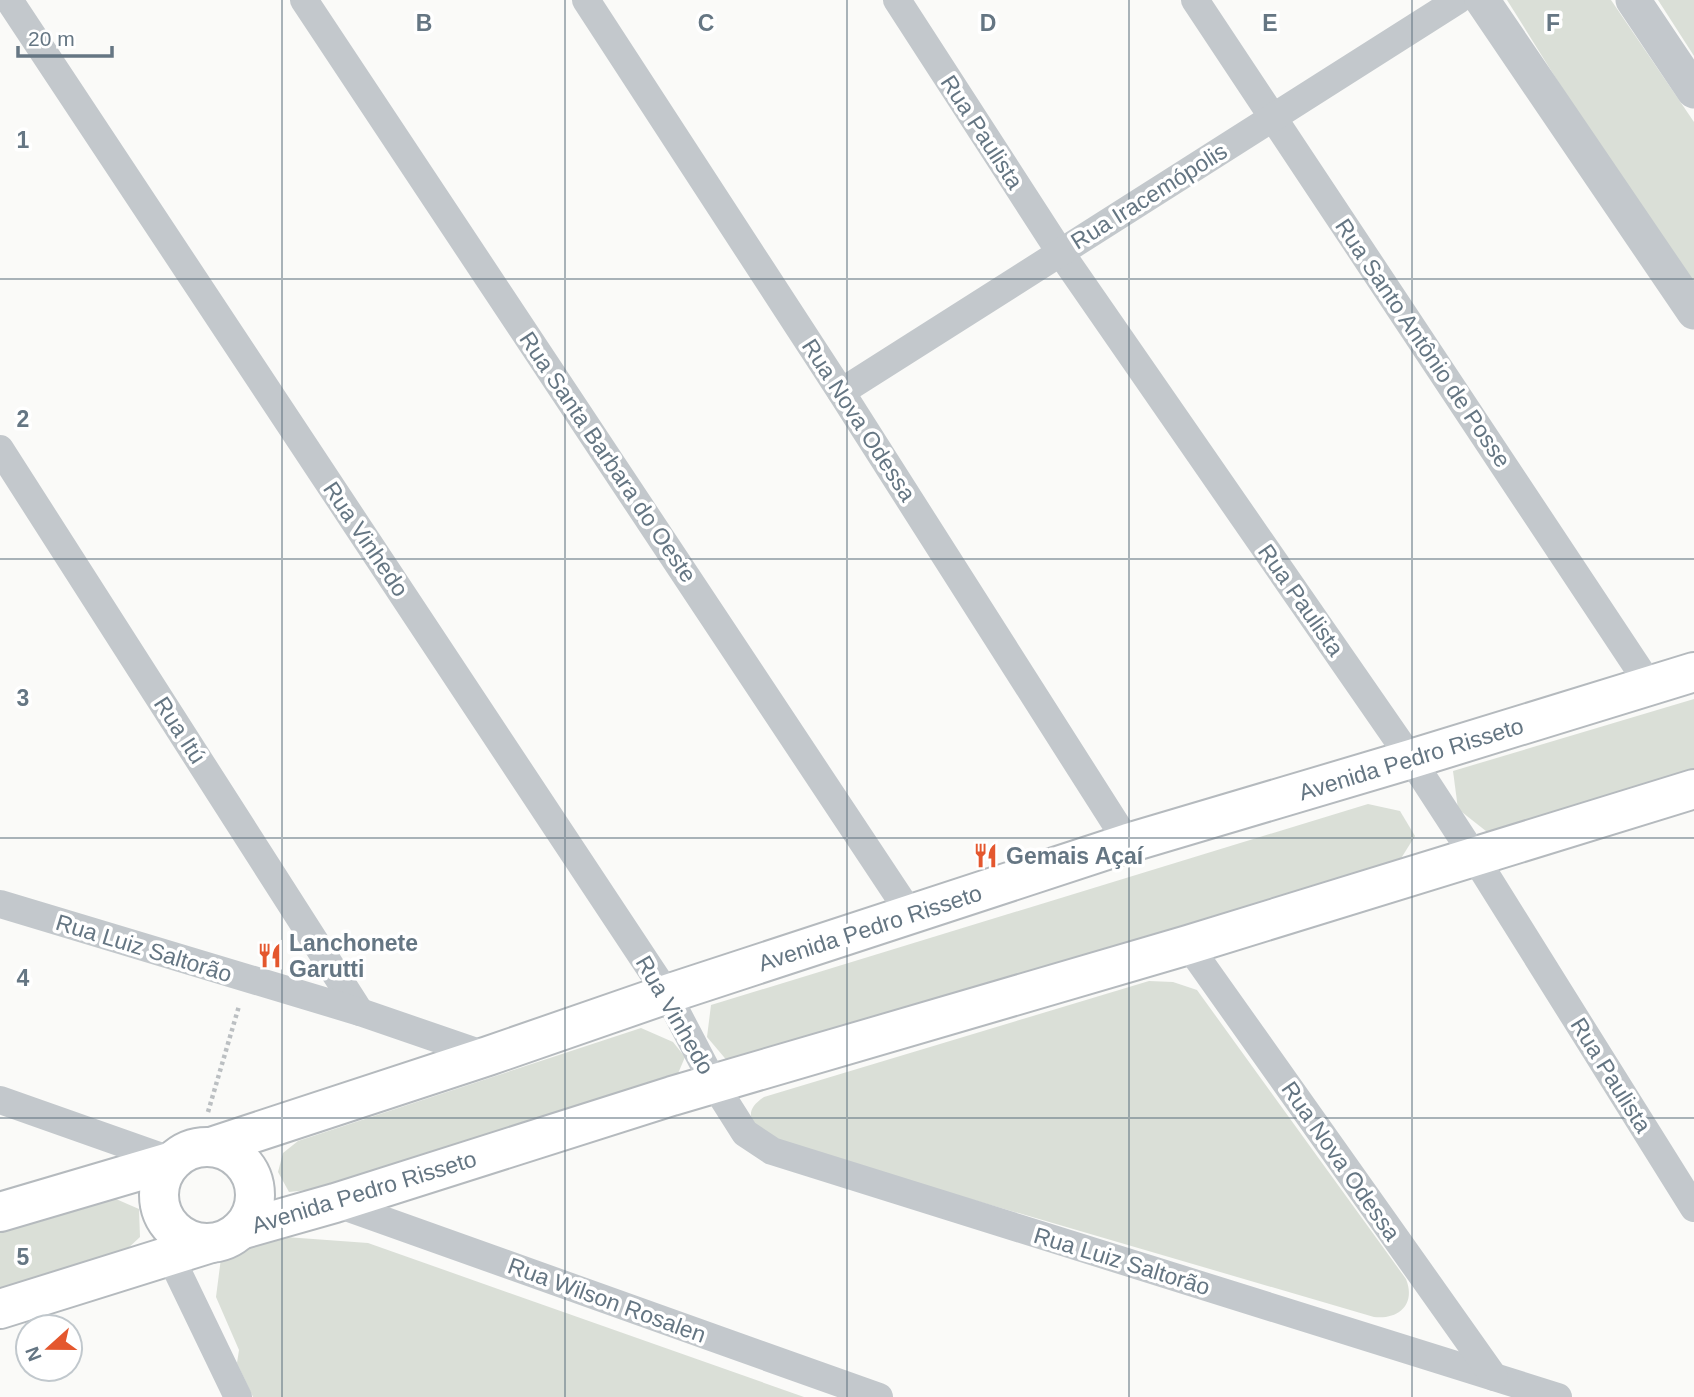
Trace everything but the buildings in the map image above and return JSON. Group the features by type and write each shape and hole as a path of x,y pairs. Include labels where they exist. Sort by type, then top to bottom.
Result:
{"main road":[{"name":"Avenida Pedro Risseto","path":"0,1212 488,1056 667,994 1128,843 1411,760 1694,672"},
{"name":"Avenida Pedro Risseto","path":"0,1309 714,1084 1188,945 1694,789"},
{"path":"225,1150 246,1167 252,1179 254,1206 248,1219 225,1236 197,1242 183,1237 164,1215 159,1201 164,1172 194,1152 225,1150"}],"street":[{"name":"Rua Vinhedo","path":"9,0 667,994 714,1084"},
{"name":"Rua Santa Barbara do Oeste","path":"304,0 912,915"},
{"name":"Rua Nova Odessa","path":"586,0 841,392 1128,843"},
{"name":"Rua Paulista","path":"897,0 1060,252 1411,760 1694,1208"},
{"name":"Rua Santo Antônio de Posse","path":"1195,0 1650,685"},
{"name":"Rua Iracemópolis","path":"841,392 1458,0"},
{"path":"1482,0 1694,312"},
{"path":"1633,0 1694,91"},
{"name":"Rua Itú","path":"0,449 360,1012"},
{"name":"Rua Luiz Saltorão","path":"1,904 360,1012 488,1056"},
{"name":"Rua Nova Odessa","path":"1188,945 1494,1377"},
{"name":"Rua Luiz Saltorão","path":"714,1084 745,1133 772,1151 1558,1397"},
{"path":"0,1100 194,1152"},
{"name":"Rua Wilson Rosalen","path":"335,1203 878,1397"},
{"path":"170,1256 238,1397"}],"path":[{"path":"194,1152 247,978"}],"shaded area":[{"path":"1507,0 1611,0 1694,122 1694,287 1609,163"},
{"path":"1658,0 1694,0 1694,56"},
{"path":"1694,699 1694,772 1491,835 1458,809 1453,771"},
{"path":"1368,804 1400,811 1415,836 1400,860 1016,981 729,1063 707,1037 711,1005"},
{"path":"1149,981 1173,982 1197,990 1406,1279 1409,1296 1407,1303 1398,1313 1374,1317 762,1138 752,1121 753,1107 764,1097"},
{"path":"641,1028 673,1042 685,1057 674,1083 327,1188 289,1192 278,1172 283,1153 298,1141"},
{"path":"109,1196 139,1209 140,1237 126,1250 0,1291 0,1229"},
{"path":"272,1236 368,1243 804,1397 253,1397 237,1363 239,1350 216,1297 221,1258"}],"place":[{"name":"Gemais Açaí","path":"986,856"},
{"name":"Lanchonete Garutti","path":"269,956"}]}
